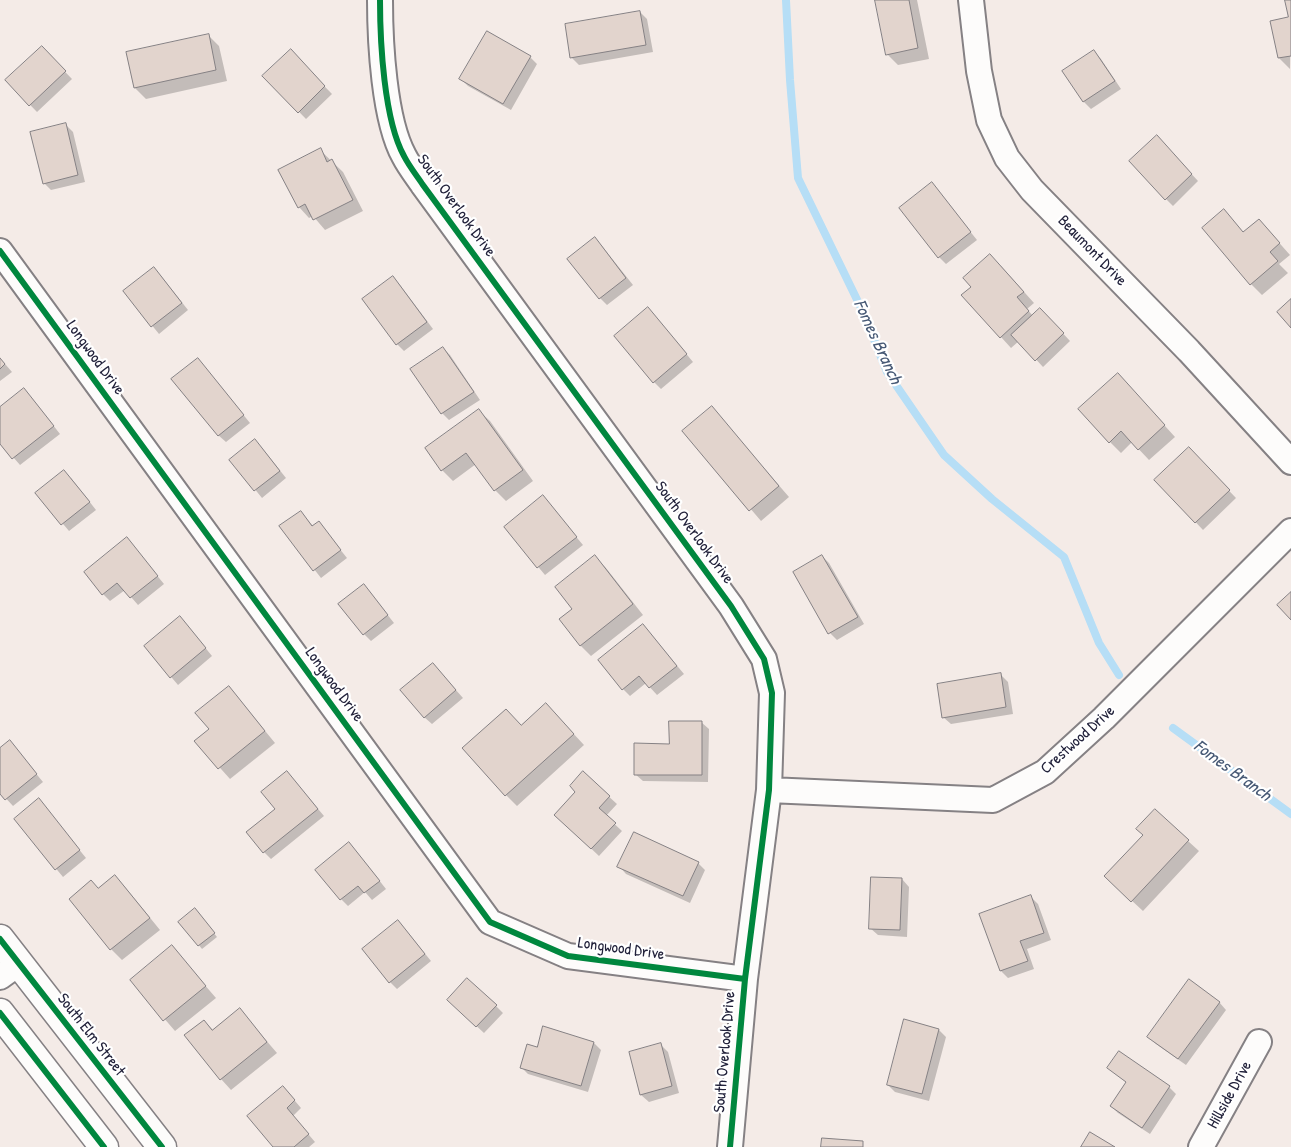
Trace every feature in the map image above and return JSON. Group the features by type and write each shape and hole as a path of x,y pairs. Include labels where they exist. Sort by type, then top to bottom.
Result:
{"street":[{"name":"South Overlook Drive","path":"380,0 385,80 392,124 403,156 731,606 764,659 772,693 769,790 745,979 730,1147"},
{"name":"Beaumont Drive","path":"971,0 979,71 989,120 1007,158 1032,190 1189,351 1291,462"},
{"name":"Longwood Drive","path":"0,251 490,922 568,956 745,979"},
{"name":"Crestwood Drive","path":"769,790 994,800 1045,772 1104,718 1291,531"},
{"name":"South Elm Street","path":"0,939 9,971 162,1147"},
{"path":"0,1013 104,1147"},
{"name":"Hillside Drive","path":"1201,1147 1259,1042"}],"building":[{"path":"875,0 909,0 918,48 886,55"},
{"path":"1285,0 1291,0 1291,56 1278,58 1270,21 1288,17"},
{"path":"640,11 646,45 570,58 565,24"},
{"path":"487,31 531,56 503,104 459,79"},
{"path":"209,34 216,70 134,88 126,52"},
{"path":"42,46 66,71 29,106 5,80"},
{"path":"291,49 325,86 298,113 262,76"},
{"path":"1094,50 1115,81 1083,102 1062,71"},
{"path":"66,123 78,175 43,184 30,132"},
{"path":"1157,135 1192,174 1165,200 1129,161"},
{"path":"321,148 327,162 332,159 353,200 313,220 305,204 298,208 278,170"},
{"path":"932,182 971,232 938,258 899,208"},
{"path":"1224,209 1243,232 1259,219 1280,243 1270,252 1278,261 1250,285 1202,228"},
{"path":"595,237 626,278 599,299 567,259"},
{"path":"990,254 1024,292 1017,297 1029,311 1000,338 961,295 971,287 963,278"},
{"path":"154,267 182,303 151,327 123,291"},
{"path":"393,276 427,322 396,345 362,299"},
{"path":"1291,299 1291,328 1277,312"},
{"path":"648,307 687,354 653,383 614,336"},
{"path":"1040,308 1064,333 1035,361 1011,335"},
{"path":"443,347 474,392 441,414 410,369"},
{"path":"0,358 5,364 0,369"},
{"path":"198,358 244,415 218,436 171,379"},
{"path":"1118,373 1165,425 1138,450 1121,431 1109,443 1078,409"},
{"path":"24,388 54,426 12,459 0,444 0,407"},
{"path":"712,406 779,486 749,511 682,431"},
{"path":"479,409 523,470 494,491 466,453 441,471 425,448"},
{"path":"255,439 280,471 254,491 229,460"},
{"path":"1189,447 1230,490 1195,523 1154,480"},
{"path":"64,470 90,502 61,525 35,493"},
{"path":"543,495 577,537 537,568 504,527"},
{"path":"301,511 312,526 319,521 341,550 313,571 279,526"},
{"path":"127,537 158,576 130,598 117,583 102,595 84,572"},
{"path":"595,555 633,604 580,646 559,619 572,609 555,587"},
{"path":"822,555 858,617 828,634 793,572"},
{"path":"364,584 388,615 363,635 338,604"},
{"path":"1291,592 1291,620 1277,605"},
{"path":"180,616 206,648 170,678 144,646"},
{"path":"643,624 677,666 649,688 639,676 622,690 598,660"},
{"path":"433,663 456,690 424,718 400,690"},
{"path":"1001,673 1006,707 942,718 937,684"},
{"path":"229,686 265,731 218,769 194,741 209,729 195,713"},
{"path":"546,703 574,734 505,796 462,748 506,709 521,725"},
{"path":"669,721 702,721 702,775 634,775 634,743 669,744"},
{"path":"10,740 37,774 5,800 0,794 0,748"},
{"path":"287,771 318,809 263,853 246,832 275,809 261,792"},
{"path":"583,771 610,796 599,808 616,823 591,849 554,815 575,792 570,786"},
{"path":"39,798 80,850 55,870 14,819"},
{"path":"1155,809 1189,840 1131,902 1104,876 1143,835 1136,829"},
{"path":"634,832 699,862 683,896 617,867"},
{"path":"349,842 380,881 364,893 358,886 340,900 315,870"},
{"path":"115,875 150,918 110,950 69,899 91,880 98,888"},
{"path":"871,877 902,878 900,930 869,929"},
{"path":"1031,895 1044,933 1020,941 1028,961 1000,971 979,914"},
{"path":"195,908 215,933 198,946 178,922"},
{"path":"398,920 425,954 389,983 362,949"},
{"path":"172,945 206,986 163,1021 130,980"},
{"path":"467,978 497,1005 476,1027 447,1000"},
{"path":"1189,979 1220,1002 1178,1059 1147,1037"},
{"path":"240,1008 267,1042 220,1080 184,1035 204,1020 212,1030"},
{"path":"904,1019 939,1029 922,1094 887,1085"},
{"path":"543,1026 594,1042 581,1086 520,1068 527,1044 537,1047"},
{"path":"661,1043 672,1086 640,1095 629,1052"},
{"path":"1119,1051 1170,1086 1142,1128 1110,1106 1126,1082 1107,1068"},
{"path":"283,1086 295,1100 287,1108 309,1134 294,1147 273,1147 247,1116"},
{"path":"1090,1132 1115,1147 1081,1147"},
{"path":"822,1138 863,1141 863,1147 821,1147"}],"waterway":[{"name":"Fomes Branch","path":"786,0 798,178 863,312 887,372 944,455 992,499 1064,557 1099,643 1119,675"},
{"name":"Fomes Branch","path":"1173,728 1291,814"}],"cycle path":[{"path":"380,0 384,80 397,141 406,160 731,606 764,659 772,693 769,790 745,979 730,1147"},
{"path":"0,251 490,922 568,956 745,979"},
{"path":"0,939 162,1147"},
{"path":"0,1013 104,1147"}]}
